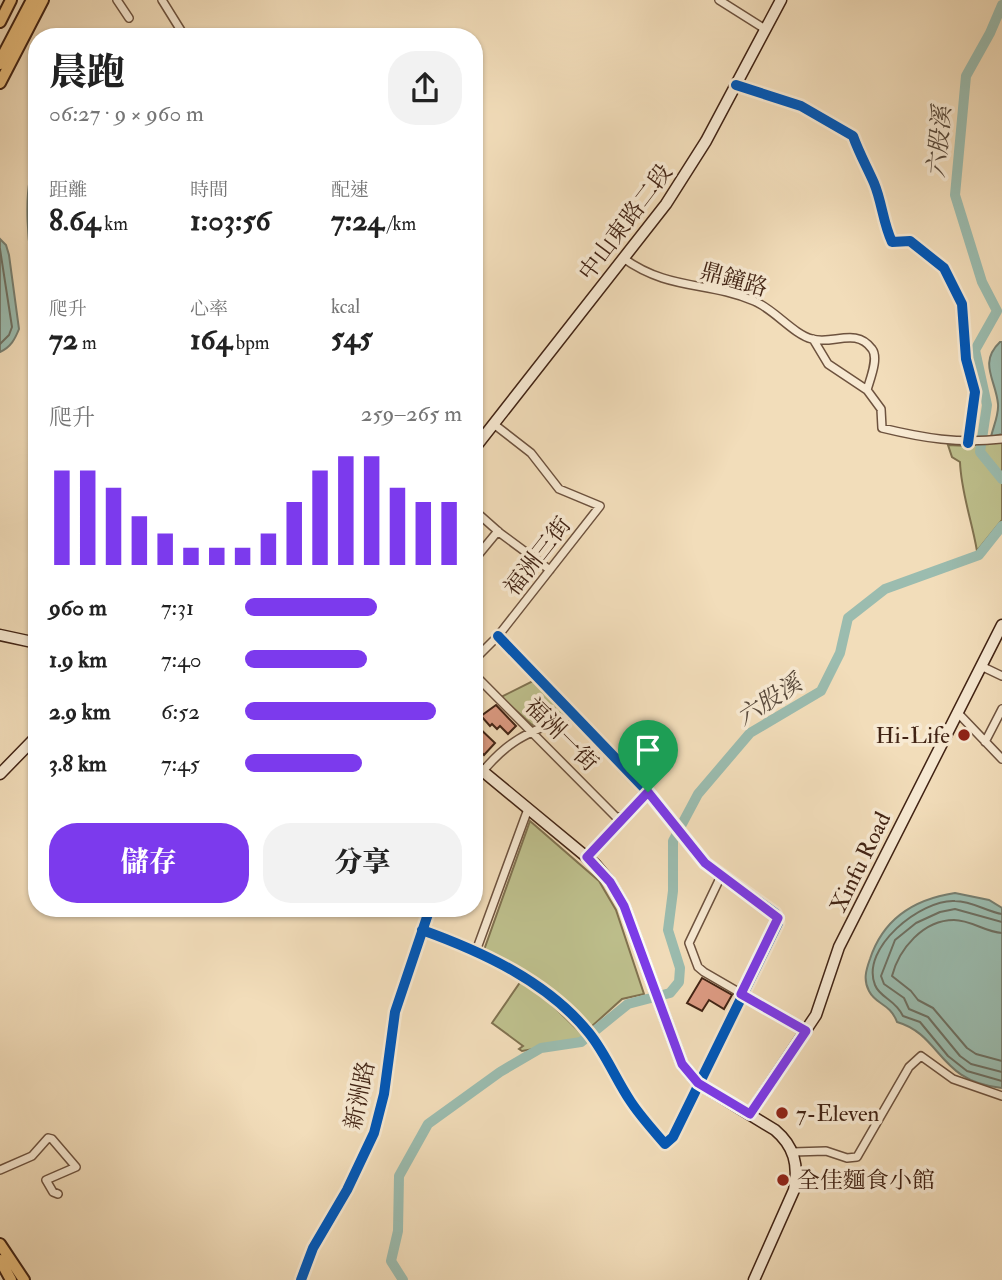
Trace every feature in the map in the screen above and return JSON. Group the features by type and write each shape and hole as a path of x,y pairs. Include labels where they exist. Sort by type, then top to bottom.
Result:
{"highway":[{"path":"0,47 25,0"},
{"path":"0,62 33,0"}],"main road":[{"path":"0,22 11,0"},
{"path":"28,28 43,0"},
{"name":"中山東路二段","path":"483,439 666,204 692,164 781,0"},
{"path":"0,83 28,29"},
{"name":"Xinfu Road","path":"750,1114 816,1015 839,947 1002,625"},
{"path":"0,635 28,641"},
{"path":"0,774 28,745"},
{"path":"483,771 587,857 610,882 624,906 682,1064 698,1083 786,1139 793,1153 796,1179 794,1190 754,1280"},
{"path":"0,1243 11,1280"},
{"path":"4,1257 24,1280"}],"street":[{"path":"117,0 129,18"},
{"path":"162,0 179,28"},
{"path":"719,0 765,29"},
{"path":"736,85 801,106 853,136 861,161 875,184 884,224 892,242 910,241 944,268 962,304 965,359 975,392 968,443"},
{"name":"鼎鐘路","path":"623,258 642,272 662,280 752,300 772,310 813,339 828,364 867,390"},
{"path":"813,339 856,337 872,348 876,355 867,390 881,409 882,428 915,436 968,443 1002,439"},
{"name":"福洲三街","path":"483,651 498,636 600,506 559,489 531,453 495,425"},
{"path":"483,518 550,570"},
{"path":"483,549 498,531"},
{"path":"422,930 476,951 531,981 561,1004 596,1042 631,1102 665,1144 673,1137 778,918 720,876 689,847 648,792 498,636"},
{"path":"981,666 1002,676"},
{"name":"福洲一街","path":"483,683 617,817 624,817"},
{"path":"985,742 1002,709"},
{"path":"957,712 1002,760"},
{"path":"483,763 532,731 574,714"},
{"path":"587,857 648,792"},
{"path":"476,951 528,810"},
{"path":"720,876 689,943 698,967 806,1031"},
{"name":"新洲路","path":"301,1280 313,1248 347,1190 374,1133 384,1094 395,1012 427,917"},
{"path":"793,1153 826,1151 847,1158 857,1157 909,1067 921,1056 953,1079 1001,1096"},
{"path":"0,1170 32,1156 48,1138 51,1139 76,1167 46,1180 53,1192 58,1194"}],"green space":[{"path":"1002,441 1002,520 977,551 962,484 960,462 952,457 948,445 968,446"},
{"path":"537,679 565,709 563,714 532,725 501,697"},
{"path":"530,821 599,881 616,910 644,994 622,999 591,1027 538,983 484,950"},
{"path":"521,981 548,1001 584,1036 574,1042 522,1051 519,1049 523,1046 492,1023"}],"water":[{"path":"0,239 6,245 9,255 19,329 12,342 0,352"},
{"path":"1000,342 1002,434 991,437 998,404 989,365 990,357"},
{"path":"955,893 989,900 1002,908 1002,1088 981,1084 953,1068 923,1037 912,1028 897,1022 891,1011 872,996 866,983 867,967 876,945 892,922 902,913 927,900"}],"building":[{"path":"496,705 516,726 508,734 500,726 497,729 492,724 490,726 483,715"},
{"path":"483,732 495,743 483,754"},
{"path":"702,978 732,995 724,1009 709,1000 702,1011 687,1003"}],"waterway":[{"name":"六股溪","path":"1002,5 966,76 955,195 982,282 997,311 975,350 987,405 980,452 1002,479"},
{"name":"六股溪","path":"403,1280 391,1261 398,1231 399,1176 428,1124 500,1072 541,1048 581,1042 628,1004 670,993 679,982 680,968 668,930 673,891 673,841 698,794 750,733 821,691 840,653 848,618 885,589 979,555 1002,526"}],"cycle path":[{"path":"736,85 801,106 853,136 877,190 892,242 910,241 944,268 962,304 966,359 975,392 968,443"},
{"path":"422,930 491,959 554,998 589,1033 631,1102 665,1144 673,1137 778,923 775,913 705,863 648,792 498,636"},
{"path":"301,1280 313,1248 347,1190 374,1133 384,1094 395,1012 427,917"}],"place":[{"name":"Hi-Life","path":"964,735"},
{"name":"7-Eleven","path":"782,1113"},
{"name":"全佳麵食小館","path":"783,1180"}],"route":[{"path":"648,792 689,847 705,863 778,918 778,923 741,994 806,1031 750,1114 698,1083 682,1064 624,906 610,882 587,857 648,792"}]}
